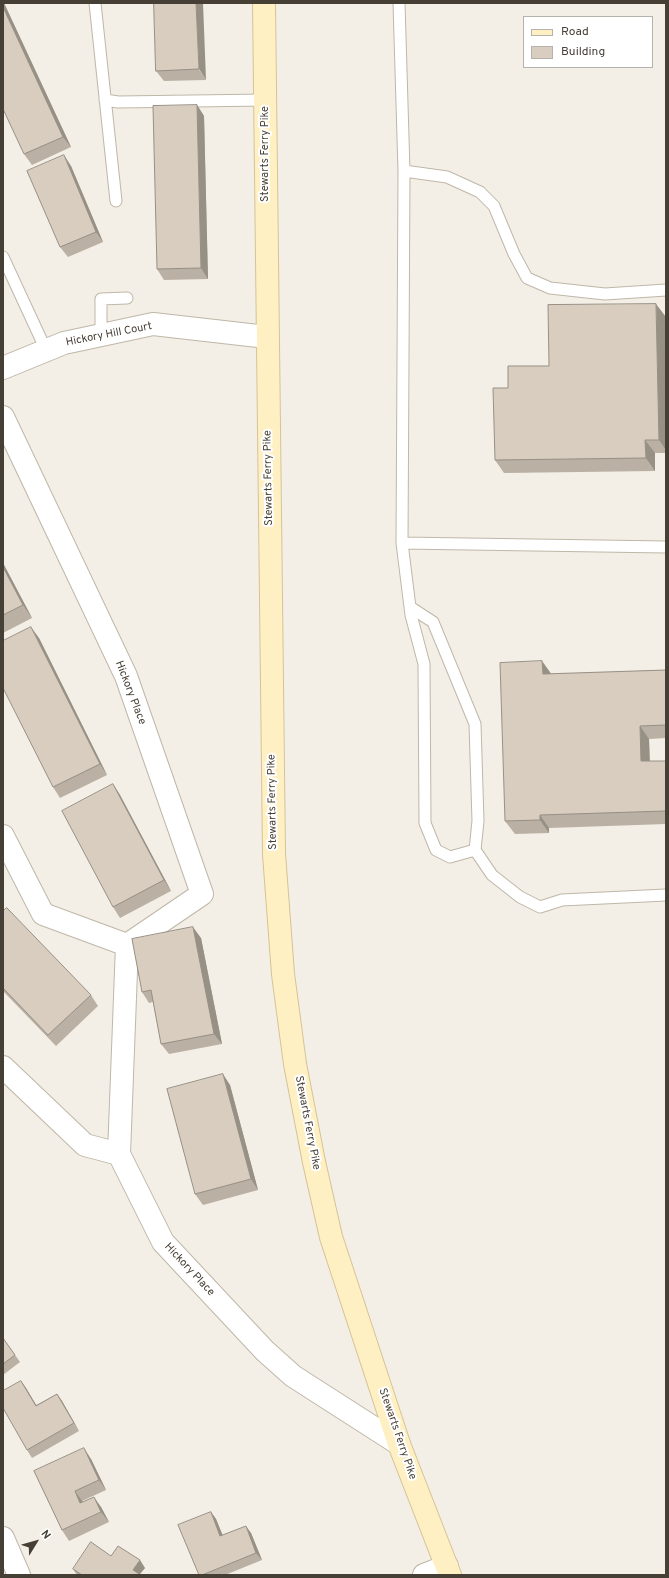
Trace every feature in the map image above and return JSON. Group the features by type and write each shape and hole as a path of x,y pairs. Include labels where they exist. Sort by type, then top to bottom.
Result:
{"main road":[{"name":"Stewarts Ferry Pike","path":"264,3 274,854 283,974 295,1064 314,1162 331,1236 399,1444 449,1570"}],"street":[{"name":"Hickory Hill Court","path":"3,368 64,343 152,324 267,337"},
{"name":"Hickory Place","path":"3,417 126,676 202,894 127,945 119,1154 163,1242 265,1351 293,1376 399,1444"},
{"path":"3,836 43,914 127,945"},
{"path":"3,1067 85,1145 119,1154"},
{"path":"3,1538 19,1575"},
{"path":"424,1575 449,1570"}],"lane":[{"path":"95,3 116,201"},
{"path":"399,3 404,171 402,543 410,607 424,664 425,823 436,850 450,857 475,850"},
{"path":"105,100 118,102 266,100"},
{"path":"404,171 447,176 480,192 494,206 514,254 527,278 550,288 605,294 666,290"},
{"path":"3,257 46,350"},
{"path":"101,335 101,299 127,298"},
{"path":"402,543 666,547"},
{"path":"410,607 432,622 475,724 478,821 475,850 492,874 520,897 540,907 562,900 666,895"}],"building":[{"path":"154,3 196,3 199,69 156,71"},
{"path":"3,7 63,137 24,154 3,109"},
{"path":"197,105 201,268 157,269 153,106"},
{"path":"64,155 96,232 60,247 27,171"},
{"path":"656,304 659,440 645,440 646,458 495,460 493,388 508,388 508,366 549,366 548,305"},
{"path":"3,567 23,605 3,615"},
{"path":"31,627 100,764 53,787 3,688 3,641"},
{"path":"542,661 543,674 666,670 666,725 640,726 641,761 666,761 666,811 540,815 540,820 505,821 500,663"},
{"path":"113,784 164,880 113,907 62,811"},
{"path":"7,908 91,995 48,1035 3,988 3,911"},
{"path":"193,927 214,1034 161,1044 151,990 142,992 132,939"},
{"path":"223,1074 251,1179 195,1194 167,1089"},
{"path":"3,1338 15,1355 3,1364"},
{"path":"21,1381 36,1406 57,1394 74,1423 27,1450 3,1408 3,1391"},
{"path":"84,1448 99,1480 75,1491 80,1503 94,1497 101,1512 62,1530 34,1471"},
{"path":"211,1512 220,1536 246,1526 256,1553 199,1575 178,1525"},
{"path":"91,1542 111,1556 118,1546 140,1560 133,1570 141,1575 82,1575 73,1569"}]}
